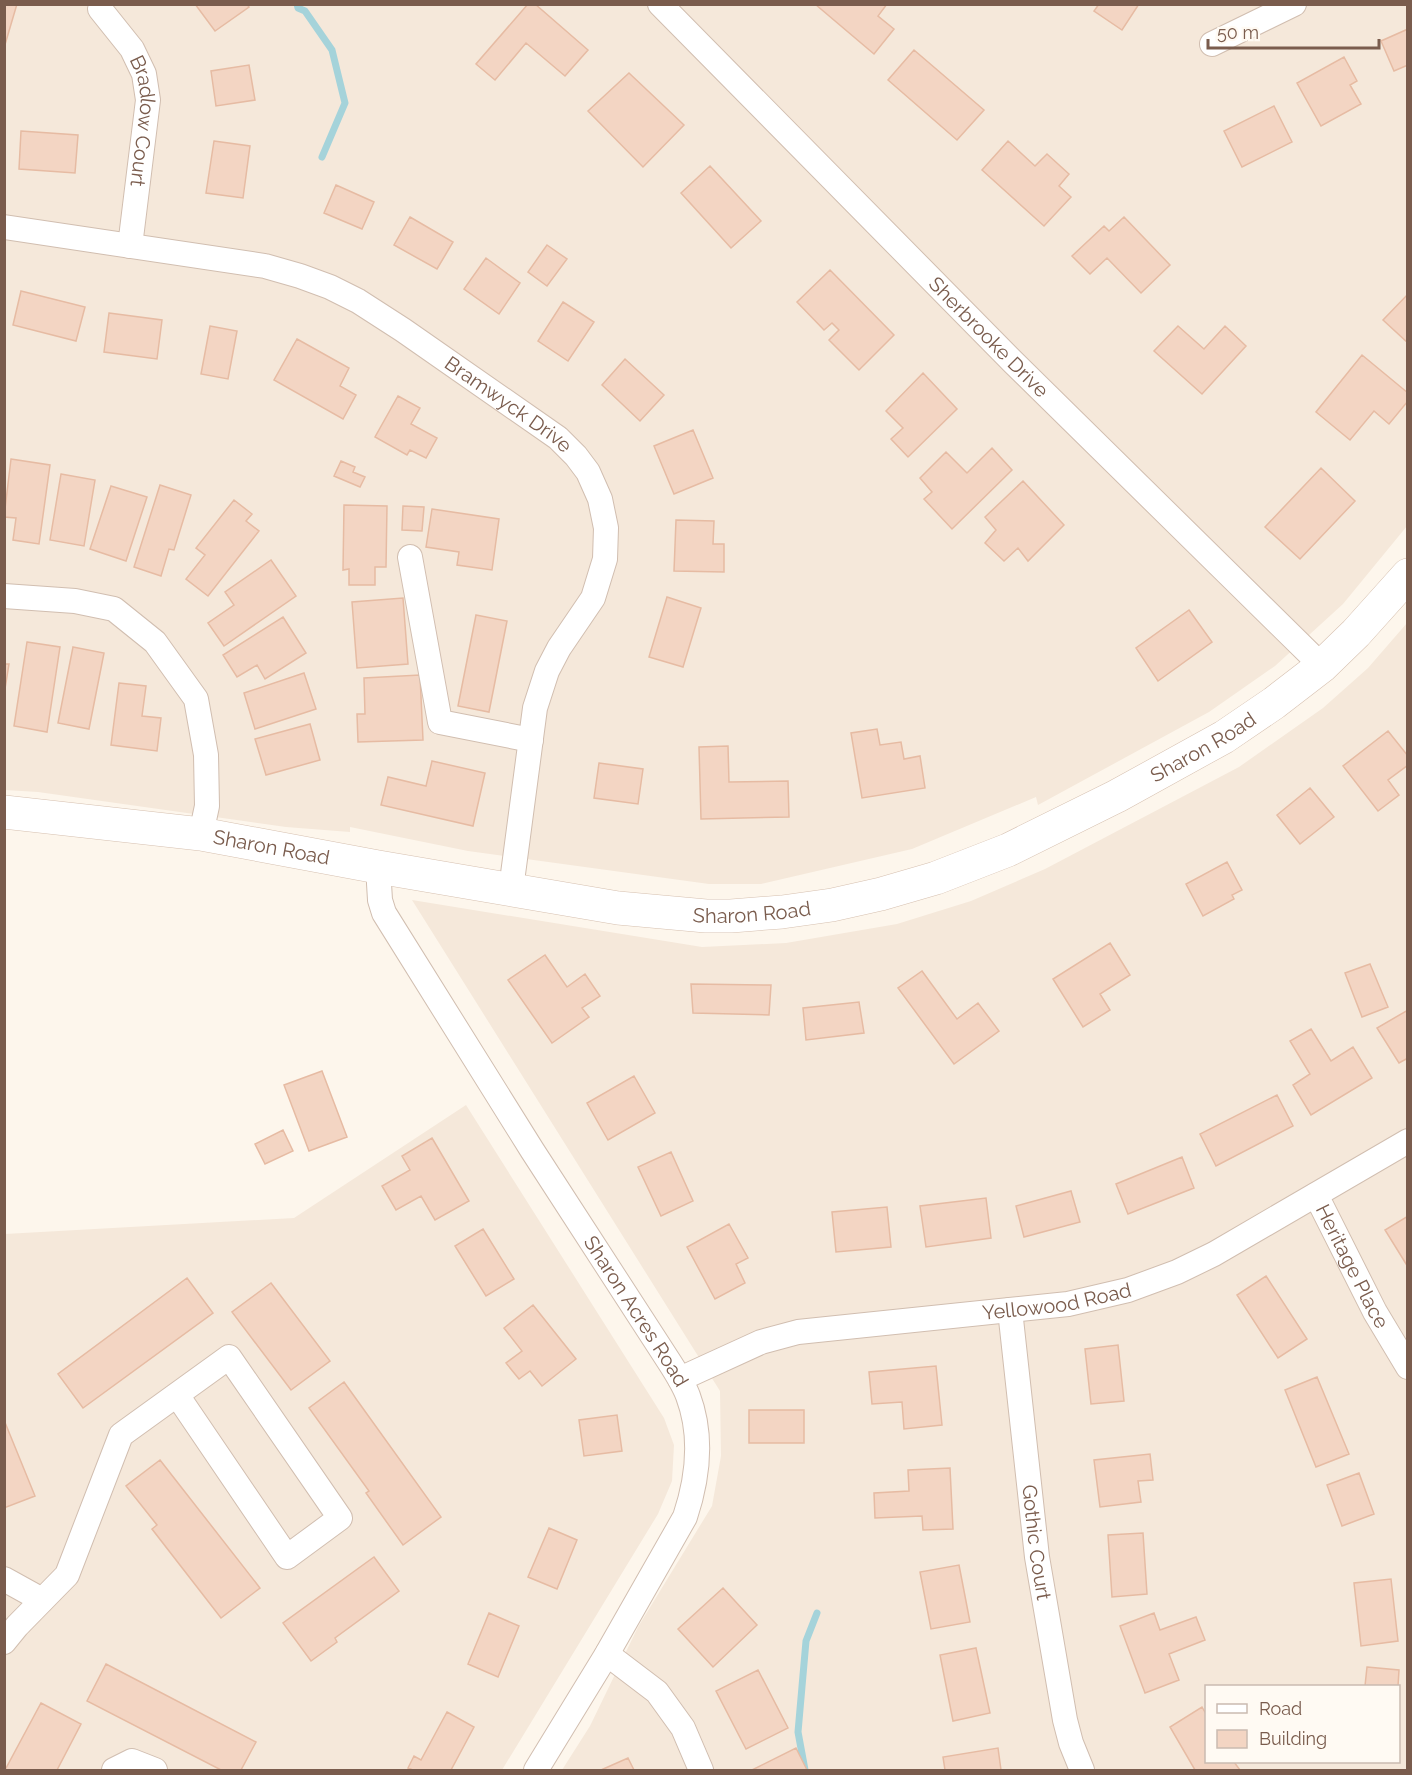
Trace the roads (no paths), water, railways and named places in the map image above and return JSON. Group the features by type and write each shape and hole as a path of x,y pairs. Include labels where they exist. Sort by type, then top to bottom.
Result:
{"main road":[{"name":"Sharon Road","path":"4,812 201,834 618,908 731,916 832,905 936,878 1008,850 1117,796 1224,737 1274,703 1322,666 1356,633 1407,575"}],"street":[{"name":"Sherbrooke Drive","path":"660,4 1014,363 1322,666"},
{"path":"1212,44 1294,4"},
{"name":"Bradlow Court","path":"100,9 132,49 144,74 148,100 130,246"},
{"name":"Bramwyck Drive","path":"4,227 265,266 330,287 403,330 558,438 576,456 588,472 600,499 606,528 605,559 593,598 558,648 547,671 535,708 511,889"},
{"path":"410,557 440,722 531,740"},
{"path":"4,596 75,601 114,609 155,642 195,699 206,755 207,806 201,834"},
{"name":"Sharon Acres Road","path":"378,867 380,900 384,914 532,1150 680,1379 695,1420 698,1445 697,1469 693,1494 685,1517 607,1654 536,1770"},
{"name":"Yellowood Road","path":"680,1379 761,1342 798,1332 1068,1304 1128,1290 1177,1272 1214,1254 1407,1141"},
{"name":"Heritage Place","path":"1316,1195 1375,1312 1407,1367"},
{"name":"Gothic Court","path":"1010,1311 1036,1557 1065,1720 1082,1770"},
{"path":"4,1642 67,1575 121,1435 230,1357 340,1518 286,1557 177,1395"},
{"path":"4,1579 42,1600"},
{"path":"607,1654 657,1692 682,1728 701,1770"},
{"path":"114,1770 132,1761 155,1770"}],"waterway":[{"path":"297,4 298,8 305,11 332,50 345,103 322,157"},
{"path":"805,1770 798,1732 806,1641 817,1613"}]}
